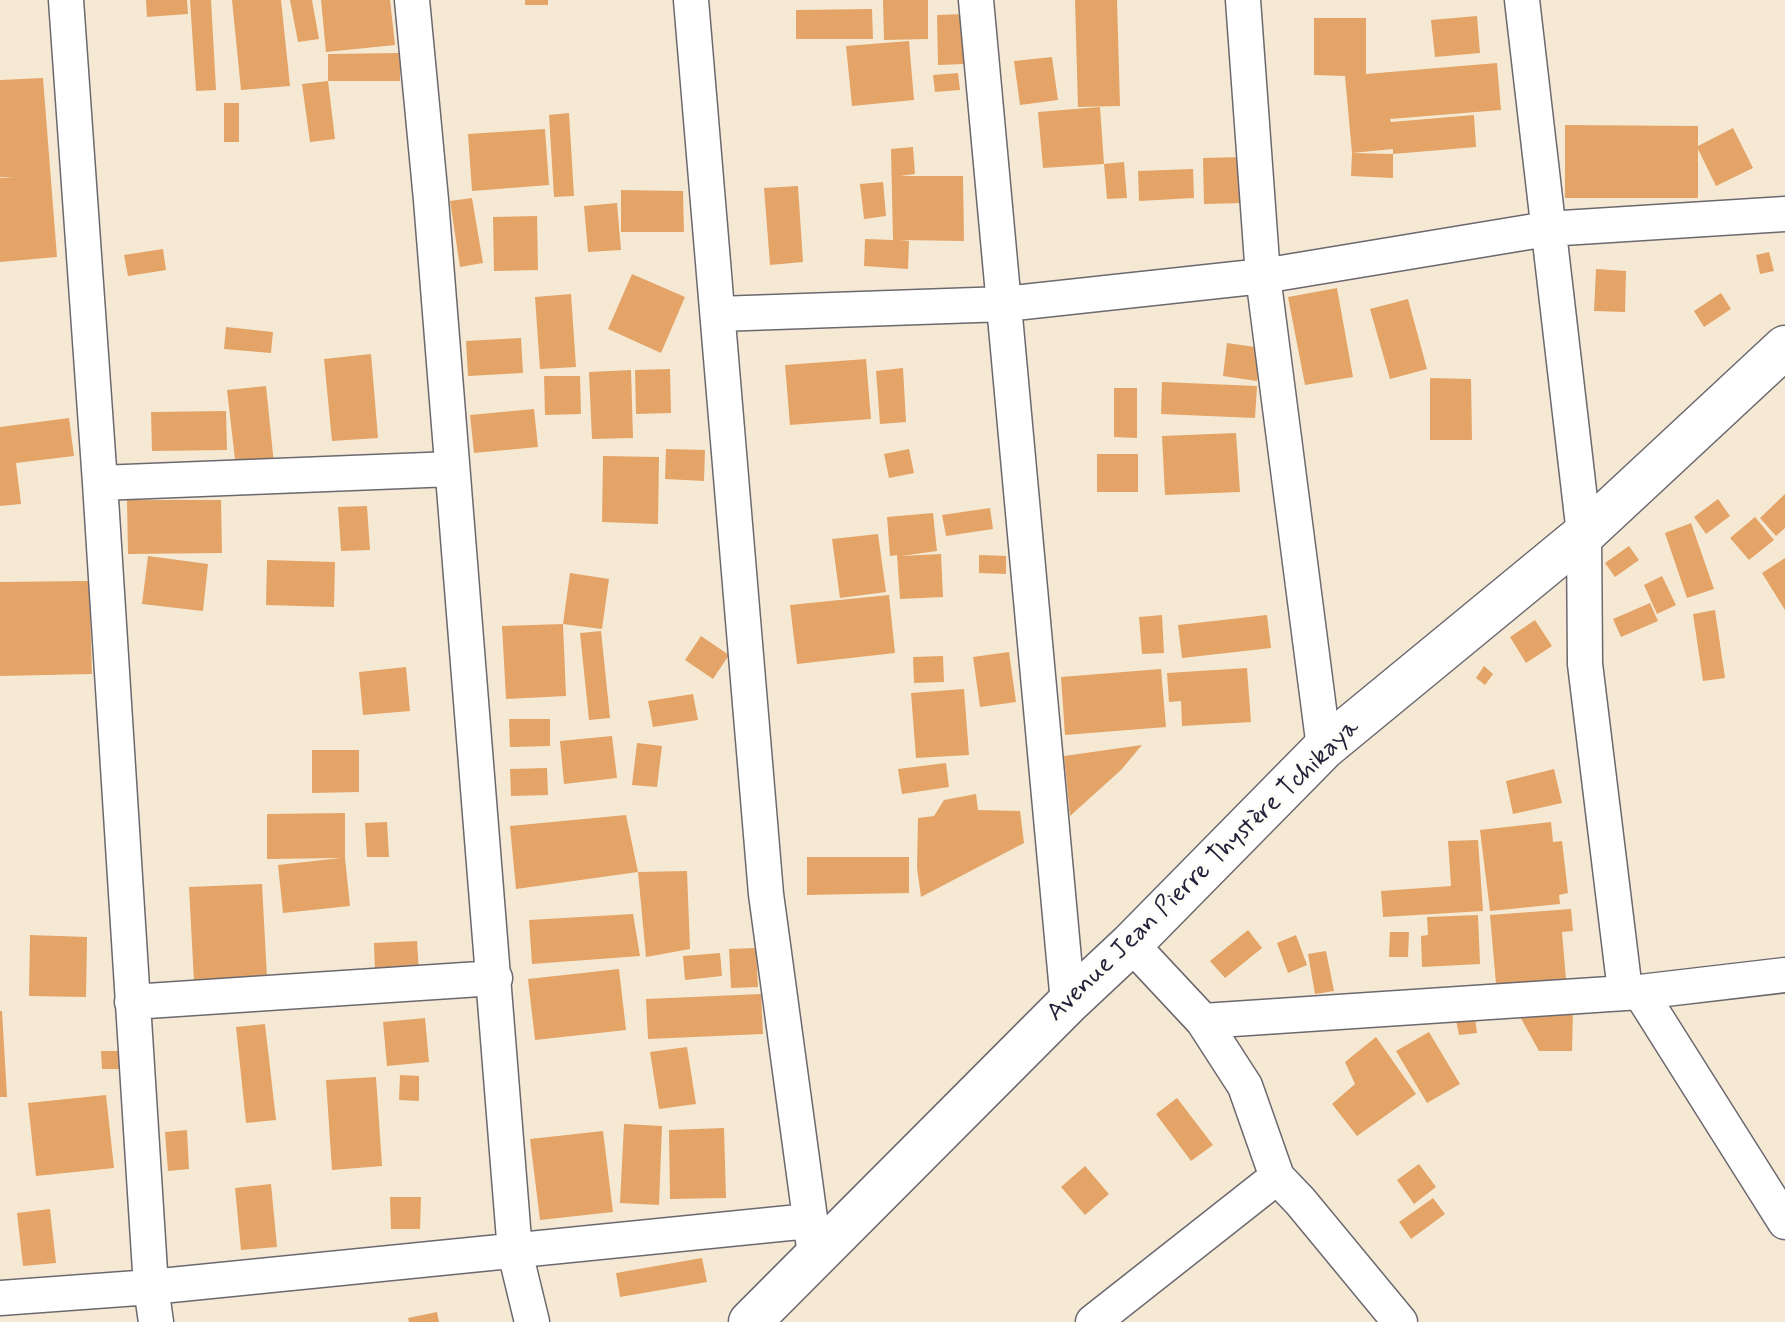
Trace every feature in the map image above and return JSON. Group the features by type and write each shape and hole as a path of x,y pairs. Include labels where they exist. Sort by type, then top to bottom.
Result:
{"street":[{"path":"66,0 151,1287 156,1322"},
{"path":"412,0 495,978 515,1252 532,1322"},
{"path":"0,1298 151,1287 515,1252 812,1238 766,894 691,0"},
{"path":"976,0 1068,1003"},
{"path":"1243,0 1263,276 1324,748"},
{"path":"1522,0 1584,534 1585,664 1632,992 1785,1222"},
{"path":"718,314 1005,304 1263,276 1547,229 1785,214"},
{"name":"Avenue Jean Pierre Thystère Tchikaya","path":"769,1315 812,1238 1131,944 1324,748 1584,534 1785,347"},
{"path":"100,483 452,469"},
{"path":"1131,944 1203,1021 1245,1086 1277,1177 1400,1322"},
{"path":"1203,1021 1632,992 1785,975"},
{"path":"132,1002 495,978"},
{"path":"1093,1322 1277,1177"}],"building":[{"path":"146,0 187,0 188,14 147,17"},
{"path":"190,0 211,0 216,90 196,91"},
{"path":"232,0 281,0 290,86 241,90"},
{"path":"290,0 312,0 319,39 298,42"},
{"path":"321,0 390,0 395,45 326,52"},
{"path":"525,0 548,0 548,5 525,5"},
{"path":"883,0 928,0 928,39 884,40"},
{"path":"1075,0 1117,0 1120,106 1078,107"},
{"path":"872,9 873,39 796,39 796,10"},
{"path":"964,14 965,64 938,65 937,15"},
{"path":"1477,16 1480,53 1435,57 1431,20"},
{"path":"1314,18 1366,18 1366,74 1497,63 1501,110 1390,119 1391,122 1474,115 1476,147 1393,154 1393,149 1352,153 1345,76 1314,75"},
{"path":"909,41 914,100 852,106 846,46"},
{"path":"400,53 400,81 328,81 328,54"},
{"path":"1052,57 1058,100 1020,105 1014,61"},
{"path":"958,73 960,90 935,92 933,75"},
{"path":"43,78 57,257 0,262 0,178 15,177 0,177 0,80"},
{"path":"328,81 335,139 310,142 302,84"},
{"path":"224,103 239,103 239,142 224,142"},
{"path":"1100,107 1104,164 1043,168 1038,112"},
{"path":"569,113 574,196 554,197 549,115"},
{"path":"1565,125 1698,126 1698,146 1733,128 1753,168 1716,186 1698,149 1698,198 1565,198"},
{"path":"545,129 549,185 472,191 468,134"},
{"path":"913,147 915,174 900,176 963,176 964,241 900,240 909,241 908,269 864,266 865,239 893,240 891,149"},
{"path":"1352,153 1393,154 1393,178 1351,176"},
{"path":"1243,157 1244,203 1204,204 1203,158"},
{"path":"1124,162 1127,198 1107,199 1104,164"},
{"path":"1193,169 1194,198 1139,201 1138,171"},
{"path":"883,182 886,216 864,219 860,184"},
{"path":"798,186 803,262 770,265 764,188"},
{"path":"621,190 683,191 684,232 621,232"},
{"path":"472,198 483,263 460,267 450,201"},
{"path":"617,203 621,250 588,252 584,206"},
{"path":"537,216 538,270 494,271 493,217"},
{"path":"163,249 166,270 128,276 124,255"},
{"path":"1769,252 1774,271 1760,274 1756,255"},
{"path":"1596,269 1626,271 1625,312 1594,311"},
{"path":"632,274 685,297 661,353 608,329"},
{"path":"1337,288 1353,377 1305,385 1288,297"},
{"path":"1721,293 1731,309 1704,327 1694,311"},
{"path":"571,294 576,367 540,369 535,297"},
{"path":"1408,299 1427,369 1390,379 1370,309"},
{"path":"226,327 273,332 271,353 224,349"},
{"path":"521,338 523,373 468,376 466,341"},
{"path":"1227,343 1262,348 1257,381 1223,376"},
{"path":"371,354 378,438 332,441 324,359"},
{"path":"866,359 871,419 790,425 785,365"},
{"path":"903,368 906,422 880,424 876,371"},
{"path":"670,369 671,413 636,414 635,370"},
{"path":"631,370 633,438 592,439 589,372"},
{"path":"544,376 580,376 581,414 545,415"},
{"path":"1430,378 1471,379 1472,440 1430,440"},
{"path":"1162,382 1257,386 1255,418 1161,414"},
{"path":"266,386 274,464 236,468 227,390"},
{"path":"1114,388 1137,388 1137,438 1114,437"},
{"path":"534,409 538,447 474,453 470,415"},
{"path":"226,411 227,450 152,451 151,412"},
{"path":"69,418 74,456 16,463 21,504 0,506 0,427"},
{"path":"1236,433 1240,492 1165,495 1162,436"},
{"path":"666,449 705,450 704,481 665,479"},
{"path":"909,449 914,473 889,478 884,454"},
{"path":"1097,454 1138,454 1138,492 1097,492"},
{"path":"603,456 659,457 658,524 602,522"},
{"path":"1785,494 1785,528 1776,536 1760,518"},
{"path":"1718,499 1730,516 1706,534 1694,517"},
{"path":"127,500 221,500 222,553 128,554"},
{"path":"367,506 370,550 341,551 338,507"},
{"path":"990,508 993,529 946,536 942,515"},
{"path":"933,513 937,551 901,556 941,554 943,597 900,599 897,555 890,556 887,517"},
{"path":"1755,517 1774,540 1749,560 1730,538"},
{"path":"1691,523 1714,589 1687,598 1665,533"},
{"path":"878,534 886,592 840,598 832,539"},
{"path":"1629,546 1639,560 1615,577 1605,563"},
{"path":"979,555 1006,556 1006,574 979,573"},
{"path":"148,556 208,564 203,611 142,604"},
{"path":"1785,558 1785,610 1762,573"},
{"path":"267,560 335,562 334,607 266,605"},
{"path":"570,573 609,579 602,629 563,624"},
{"path":"1662,576 1676,605 1657,614 1644,585"},
{"path":"89,581 92,674 0,676 0,582"},
{"path":"889,595 895,653 797,664 790,605"},
{"path":"1650,603 1658,621 1621,637 1613,619"},
{"path":"1715,610 1725,678 1703,681 1693,614"},
{"path":"1162,615 1164,653 1142,654 1139,617"},
{"path":"1267,615 1271,648 1182,658 1178,625"},
{"path":"1535,620 1552,646 1526,663 1510,637"},
{"path":"563,624 566,696 506,699 502,626"},
{"path":"601,631 610,718 589,720 580,633"},
{"path":"701,636 729,655 713,679 685,660"},
{"path":"1009,652 1016,702 980,707 973,657"},
{"path":"943,656 944,682 914,683 913,657"},
{"path":"1484,666 1493,674 1485,685 1476,678"},
{"path":"406,667 410,711 363,715 359,672"},
{"path":"1247,668 1251,722 1182,726 1181,701 1169,702 1167,673"},
{"path":"1161,669 1166,727 1065,735 1061,677"},
{"path":"964,689 969,755 916,758 911,693"},
{"path":"693,694 698,720 653,727 648,701"},
{"path":"509,719 550,719 550,746 510,747"},
{"path":"612,736 617,778 564,784 560,741"},
{"path":"637,743 662,746 657,787 632,785"},
{"path":"1142,745 1121,770 1070,816 1064,756"},
{"path":"312,750 359,750 359,792 312,793"},
{"path":"946,763 949,787 902,794 898,769"},
{"path":"547,768 548,795 511,796 510,769"},
{"path":"1554,769 1562,803 1513,814 1506,781"},
{"path":"976,794 978,810 1020,811 1024,843 921,897 917,868 918,818 934,816 944,800"},
{"path":"345,813 345,858 350,906 283,913 278,865 341,858 267,859 267,814"},
{"path":"626,815 638,872 516,889 510,826"},
{"path":"387,822 389,857 367,857 365,823"},
{"path":"1551,822 1553,842 1562,841 1568,893 1559,895 1560,904 1490,911 1480,830"},
{"path":"1478,840 1483,911 1383,917 1381,891 1451,886 1448,841"},
{"path":"807,857 909,857 909,893 807,895"},
{"path":"687,871 690,949 646,957 638,872"},
{"path":"262,884 267,978 194,982 189,887"},
{"path":"1571,909 1573,931 1562,932 1566,979 1496,984 1490,915"},
{"path":"633,914 640,956 532,964 529,920"},
{"path":"1478,915 1480,964 1422,967 1421,936 1428,935 1427,917"},
{"path":"1248,930 1262,948 1225,978 1210,961"},
{"path":"1390,932 1409,932 1408,957 1389,957"},
{"path":"30,935 87,937 86,997 29,996"},
{"path":"1296,935 1307,965 1288,973 1277,943"},
{"path":"417,941 419,972 375,973 374,943"},
{"path":"756,948 758,987 731,988 729,949"},
{"path":"1326,951 1334,991 1315,994 1308,954"},
{"path":"720,953 722,976 685,980 683,956"},
{"path":"619,969 626,1030 535,1040 528,979"},
{"path":"761,994 763,1034 648,1039 646,999"},
{"path":"2,1011 7,1097 0,1097"},
{"path":"1573,1011 1572,1051 1539,1051 1518,1013"},
{"path":"425,1018 429,1062 387,1066 383,1022"},
{"path":"1475,1018 1477,1033 1459,1035 1456,1020"},
{"path":"265,1024 276,1120 246,1123 236,1027"},
{"path":"1429,1032 1460,1084 1427,1103 1396,1051"},
{"path":"1376,1037 1416,1094 1357,1136 1332,1104 1355,1084 1345,1062"},
{"path":"687,1047 696,1104 659,1109 650,1052"},
{"path":"101,1051 124,1051 124,1069 102,1069"},
{"path":"400,1075 419,1076 419,1101 399,1100"},
{"path":"376,1077 382,1166 332,1170 326,1080"},
{"path":"106,1095 114,1168 36,1176 28,1103"},
{"path":"1177,1098 1213,1145 1191,1161 1156,1114"},
{"path":"624,1124 662,1126 659,1205 620,1203"},
{"path":"724,1128 726,1198 670,1199 669,1130"},
{"path":"187,1130 189,1169 168,1171 165,1132"},
{"path":"603,1131 613,1212 540,1220 530,1139"},
{"path":"1419,1164 1436,1187 1414,1204 1397,1180"},
{"path":"1085,1166 1109,1194 1085,1215 1061,1187"},
{"path":"271,1184 277,1247 241,1250 235,1188"},
{"path":"390,1197 421,1197 420,1229 391,1229"},
{"path":"1433,1198 1445,1214 1411,1239 1399,1222"},
{"path":"50,1209 56,1263 23,1266 17,1213"},
{"path":"702,1258 707,1282 620,1297 616,1273"},
{"path":"437,1312 439,1322 409,1322 408,1318"}]}
